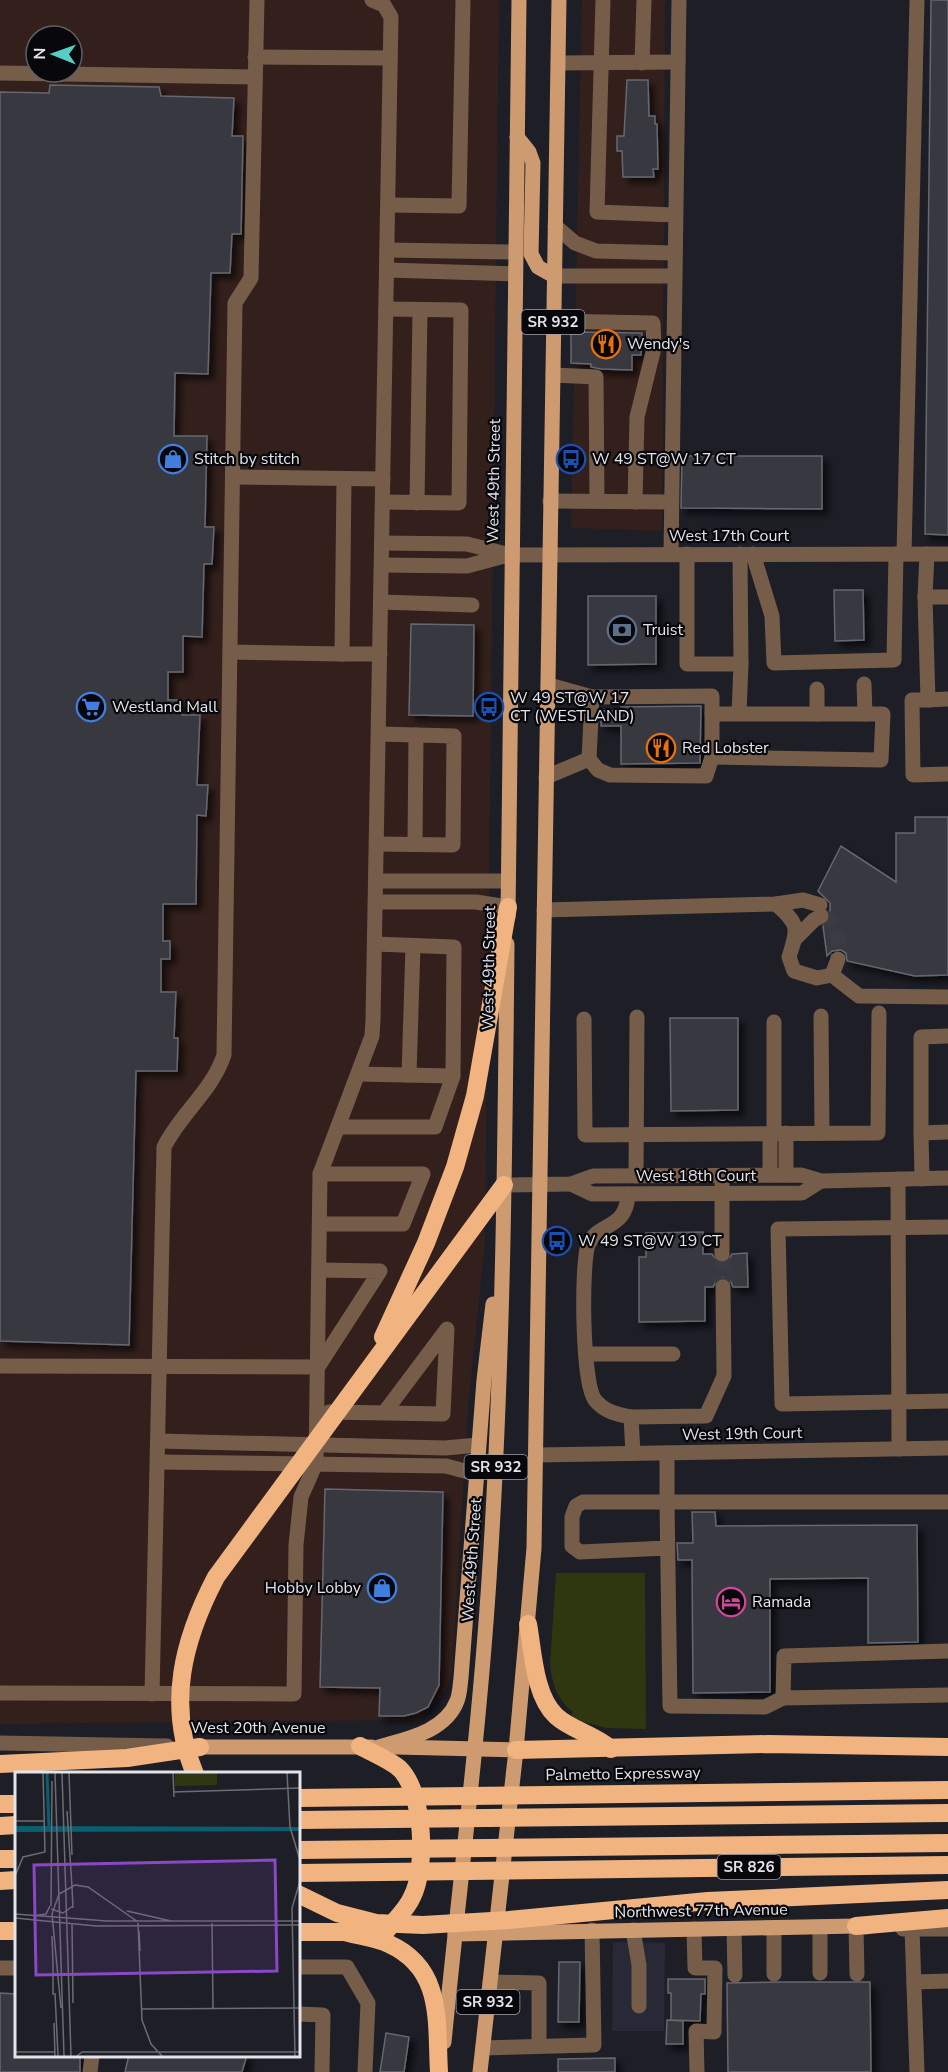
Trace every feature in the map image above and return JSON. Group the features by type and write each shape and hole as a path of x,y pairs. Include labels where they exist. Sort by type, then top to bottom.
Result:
{"highway":[{"path":"372,1361 426,1243 455,1167 475,1096 508,907"},
{"path":"195,1772 181,1723 181,1680 188,1640 198,1610 216,1577 372,1361 404,1323 504,1185"},
{"path":"528,1624 538,1677 545,1698 556,1715 577,1729 597,1736 611,1749"},
{"path":"516,1750 768,1744 948,1747"},
{"path":"360,1746 400,1769 414,1793 419,1825 419,1880 412,1899 386,1932"},
{"path":"0,1764 127,1758 200,1747"},
{"name":"Palmetto Expressway","path":"300,1798 948,1790"},
{"path":"300,1820 948,1814"},
{"path":"0,1826 15,1825"},
{"path":"300,1850 948,1843"},
{"path":"0,1859 15,1858"},
{"name":"SR 826","path":"300,1873 550,1868 948,1865"},
{"path":"0,1881 15,1880"},
{"path":"300,1895 337,1913 376,1923 423,1925 508,1920 708,1901 948,1890"},
{"path":"856,1926 948,1918"},
{"path":"300,1932 455,1934"},
{"path":"345,1932 389,1943 412,1959 424,1971 434,1993 440,2072"}],"main road":[{"name":"West 49th Street","path":"455,1934 477,1748 496,1467 504,1185 510,555 519,0"},
{"name":"SR 932","path":"480,2072 528,1624 537,1455 559,0"},
{"path":"517,136 529,152 533,163 531,254 538,267 554,276"},
{"path":"379,1747 428,1731 449,1714 457,1701 470,1583 478,1445 492,1308 502,1270"},
{"name":"West 20th Avenue","path":"200,1747 360,1746 516,1750"},
{"name":"Northwest 77th Avenue","path":"455,1934 856,1926"},
{"name":"SR 932","path":"440,2072 455,1934"}],"street":[{"path":"152,1694 164,1147 174,1128 217,1075 224,1055 235,303 251,278 257,0"},
{"path":"0,1693 294,1694 296,1545 301,1497 316,1463 317,1446 320,1174 372,1036 391,17 384,5 372,0"},
{"path":"388,205 459,206 463,0"},
{"path":"603,0 597,212 675,215"},
{"path":"642,63 644,0"},
{"path":"679,0 671,502 679,554 687,664 741,664"},
{"path":"747,554 772,616 774,663 894,660 900,554 917,0"},
{"path":"255,57 390,58"},
{"path":"558,63 678,62"},
{"path":"0,73 255,77"},
{"path":"555,226 575,243 596,251 674,253"},
{"path":"387,250 515,252"},
{"path":"387,270 515,274"},
{"path":"554,276 673,276"},
{"path":"383,502 459,503 461,310 386,309"},
{"path":"417,503 420,310"},
{"path":"553,321 653,323 654,348 637,417 635,502"},
{"path":"553,375 596,377 597,501"},
{"path":"233,477 383,479"},
{"path":"342,654 344,479"},
{"path":"550,501 671,502"},
{"path":"382,543 467,544 510,555"},
{"path":"740,714 747,554"},
{"path":"927,554 925,597 928,699"},
{"name":"West 17th Court","path":"510,555 948,554"},
{"path":"382,565 467,566 510,555"},
{"path":"925,597 948,597"},
{"path":"381,602 472,605"},
{"path":"230,652 380,654"},
{"path":"864,684 865,714"},
{"path":"549,685 592,697 712,696 712,756 706,776 610,775 598,770 590,759 592,697"},
{"path":"816,688 817,714"},
{"path":"948,699 912,700 913,775 948,774"},
{"path":"712,714 883,714 881,760 712,756"},
{"path":"377,844 453,845 454,790 454,736 379,734"},
{"path":"415,844 416,735"},
{"path":"546,777 590,759"},
{"path":"376,881 508,881"},
{"path":"544,910 776,904 803,900 820,911 795,939"},
{"path":"376,902 476,902 508,907"},
{"path":"776,904 793,919 795,939 789,957 794,971 817,978 832,975 859,996 948,997"},
{"path":"338,1127 435,1127 453,1076 453,947 375,944"},
{"path":"409,1075 413,946"},
{"path":"832,975 838,959"},
{"path":"584,1019 585,1135 878,1133 879,1013"},
{"path":"821,1016 822,1133"},
{"path":"636,1176 637,1017"},
{"path":"774,1022 777,1133 786,1175"},
{"path":"922,1179 921,1037 948,1036"},
{"path":"358,1074 453,1076"},
{"path":"921,1133 948,1132"},
{"path":"770,1175 777,1133"},
{"path":"320,1174 423,1174 403,1224 320,1224"},
{"path":"722,1175 722,1254"},
{"name":"West 18th Court","path":"504,1185 571,1184 593,1176 801,1175 821,1182 948,1178"},
{"path":"898,1179 898,1449"},
{"name":"West 18th Court","path":"571,1184 592,1194 802,1193 821,1182"},
{"path":"628,1194 623,1216 589,1243 584,1264 586,1379 593,1398 609,1413 631,1418 706,1416 724,1376 723,1287"},
{"path":"948,1227 778,1229 782,1404 948,1401"},
{"path":"318,1367 380,1271 319,1270"},
{"path":"317,1412 443,1414 447,1329 384,1413"},
{"path":"586,1354 673,1354"},
{"path":"0,1366 318,1367"},
{"path":"631,1418 633,1453"},
{"path":"158,1441 444,1448 478,1445"},
{"name":"West 19th Court","path":"537,1455 948,1448"},
{"path":"667,1453 670,1706 765,1707 783,1698 948,1695"},
{"path":"158,1462 446,1466 476,1474"},
{"path":"667,1548 580,1552 572,1546 572,1517 576,1506 583,1502 948,1502"},
{"path":"783,1698 784,1656 948,1651"},
{"name":"West 20th Avenue","path":"0,1743 200,1747"},
{"path":"856,1926 857,1974"},
{"name":"Northwest 77th Avenue","path":"856,1926 948,1929"},
{"path":"820,1927 820,1973"},
{"path":"774,1928 774,1974"},
{"path":"694,1929 694,1968 715,1968 714,2032 696,2031 697,2072"},
{"path":"734,1929 735,1975"},
{"path":"912,1929 916,2072"},
{"path":"483,2048 594,2045 592,1930"},
{"path":"633,1930 639,1965 639,2006"},
{"path":"300,1967 347,1967 368,2003 365,2072"},
{"path":"914,1982 948,1981"},
{"path":"490,1982 539,1983 539,2046"},
{"path":"300,2014 323,2015 322,2072"},
{"path":"90,2072 92,2057"}],"shaded area":[{"path":"0,0 499,0 485,1241 468,1408 452,1673 445,1692 420,1720 0,1724"},
{"path":"582,0 665,0 662,531 571,528"},
{"path":"613,1942 665,1943 664,2031 612,2031"}],"green space":[{"path":"556,1573 645,1573 646,1729 607,1728 580,1721 571,1715 573,1712 559,1697 550,1664"}],"building":[{"path":"931,0 948,0 948,535 925,534"},
{"path":"627,80 648,80 649,116 655,116 655,124 657,124 658,169 653,169 654,177 623,177 622,151 617,151 617,136 624,136"},
{"name":"Westland Mall","path":"50,85 159,87 161,96 234,98 232,136 243,136 241,234 232,234 230,273 211,273 208,374 175,373 174,436 207,436 205,527 214,527 212,564 204,564 202,637 183,636 183,672 168,672 168,700 182,700 182,715 200,715 197,785 208,785 206,816 197,815 196,904 163,904 163,941 170,941 170,959 161,959 161,992 176,992 174,1038 178,1038 177,1071 136,1071 129,1345 0,1341 0,92 49,93"},
{"name":"Wendy's","path":"571,332 642,333 641,355 632,355 632,370 601,369 591,367 591,364 571,363"},
{"path":"682,456 822,456 822,509 681,508"},
{"path":"834,590 863,590 864,640 835,641"},
{"name":"Truist","path":"588,596 656,596 656,664 588,665"},
{"path":"411,624 474,625 473,716 409,715"},
{"name":"Red Lobster","path":"701,706 700,763 621,764 621,726 601,726 601,711 621,711 621,707"},
{"path":"915,817 948,817 948,975 915,976 847,961 846,953 841,950 832,951 827,956 823,926 830,920 830,903 818,891 841,846 896,882 896,833 915,833"},
{"path":"670,1018 738,1018 738,1110 671,1111"},
{"path":"703,1232 703,1254 712,1254 718,1263 727,1262 732,1254 747,1253 748,1287 733,1287 731,1282 723,1277 718,1279 713,1287 705,1287 705,1321 639,1322 639,1257 646,1257 646,1233"},
{"name":"Hobby Lobby","path":"325,1489 443,1492 439,1685 428,1707 416,1713 404,1716 379,1716 380,1688 320,1687"},
{"name":"Ramada","path":"692,1512 715,1512 716,1526 917,1525 918,1642 868,1643 868,1578 770,1579 770,1692 693,1693 692,1560 678,1560 677,1543 693,1543"},
{"path":"559,1962 580,1962 579,2022 558,2022"},
{"path":"668,1979 705,1979 705,1994 701,1994 700,2021 671,2020 671,1993 668,1993"},
{"path":"870,1982 871,2072 728,2072 727,1983"},
{"path":"0,1993 15,1994 15,2057 80,2057 80,2072 0,2072"},
{"path":"667,2020 683,2021 683,2044 666,2044"},
{"path":"386,2033 409,2037 404,2072 380,2072"},
{"path":"129,2057 246,2057 242,2072 125,2072"},
{"path":"615,2058 615,2072 558,2072 558,2059"}],"tunnel":[{"path":"821,916 836,927 838,959"},
{"path":"722,1254 723,1287"}],"place":[{"name":"Wendy's","path":"606,344"},
{"name":"Stitch by stitch","path":"173,459"},
{"name":"W 49 ST@W 17 CT","path":"571,459"},
{"name":"Truist","path":"622,630"},
{"name":"Westland Mall","path":"91,707"},
{"name":"W 49 ST@W 17 CT (WESTLAND)","path":"489,707"},
{"name":"Red Lobster","path":"661,748"},
{"name":"W 49 ST@W 19 CT","path":"557,1241"},
{"name":"Hobby Lobby","path":"382,1588"},
{"name":"Ramada","path":"731,1602"}]}
